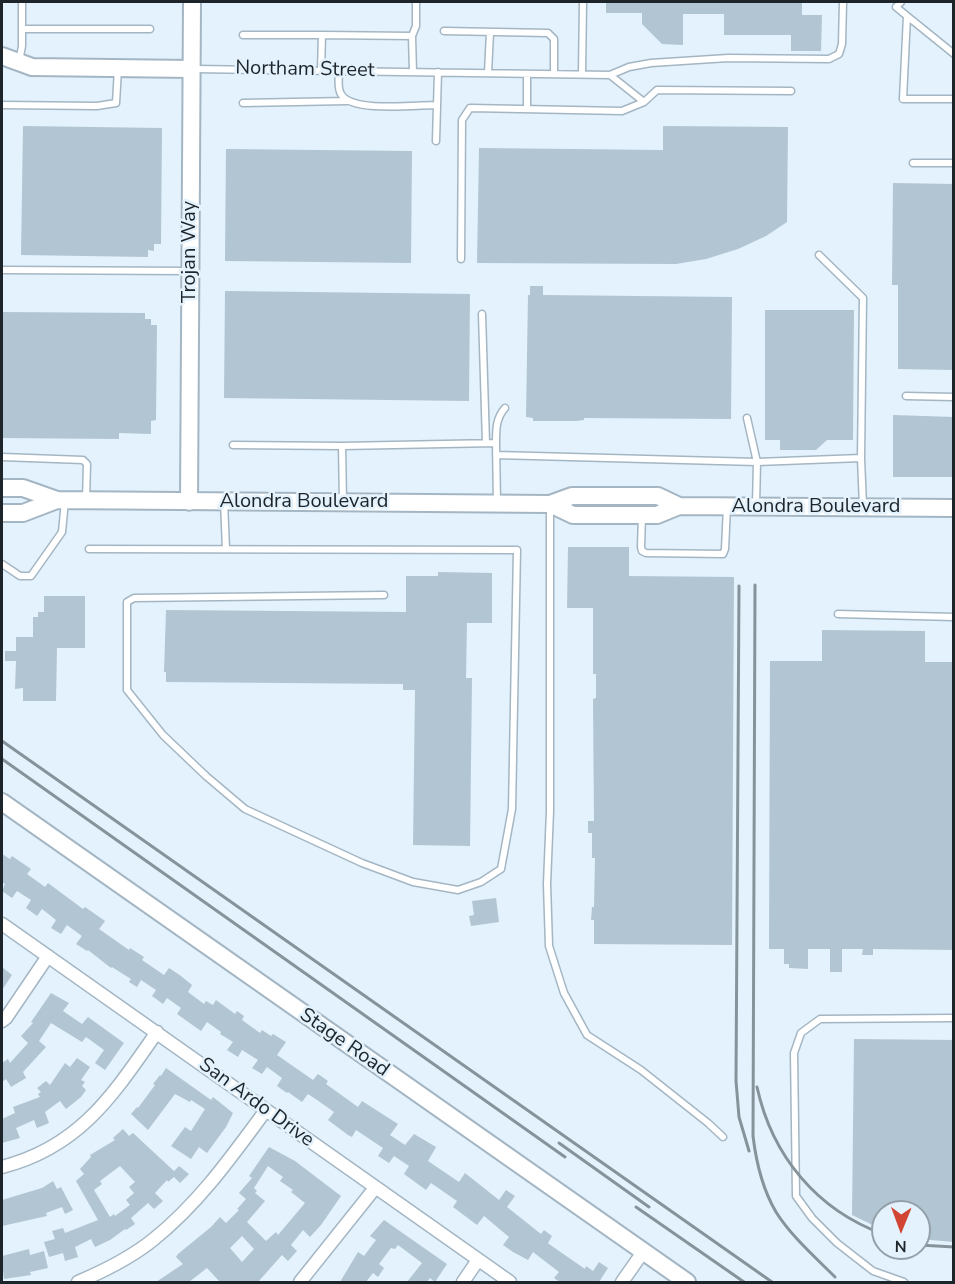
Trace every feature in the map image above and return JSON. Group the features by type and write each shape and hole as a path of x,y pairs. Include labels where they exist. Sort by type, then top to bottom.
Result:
{"main road":[{"name":"Trojan Way","path":"189,502 192,2"},
{"name":"Northam Street","path":"2,56 32,67 191,69"},
{"name":"Alondra Boulevard","path":"2,488 22,488 61,500 550,504 572,496 658,496 680,506"},
{"name":"Alondra Boulevard","path":"2,513 23,513 61,500"},
{"name":"Alondra Boulevard","path":"550,504 573,515 657,515 680,506 954,508"},
{"name":"Stage Road","path":"2,802 687,1282"}],"street":[{"name":"San Ardo Drive","path":"2,924 510,1282"},
{"path":"2,1021 48,956"},
{"path":"2,1167 21,1162 55,1146 84,1124 111,1097 157,1032"},
{"path":"78,1282 118,1262 153,1240 181,1215 208,1186 266,1110"},
{"path":"300,1282 375,1188"},
{"path":"622,1282 644,1252"},
{"path":"463,1282 478,1260"}],"lane":[{"path":"18,62 22,46 22,2"},
{"path":"413,72 412,36 416,26 416,2"},
{"path":"582,74 583,2"},
{"path":"644,102 610,75 630,67 651,63 728,58 830,59 839,54 842,44 843,2"},
{"path":"901,2 896,7 954,54"},
{"path":"907,16 903,99 954,99"},
{"path":"22,29 150,29"},
{"path":"444,31 548,33 554,39 554,74"},
{"path":"488,73 490,32"},
{"path":"321,71 322,34"},
{"path":"243,35 412,36"},
{"path":"2,105 97,106 116,103 118,68"},
{"name":"Northam Street","path":"191,69 610,75"},
{"path":"339,71 339,92 347,102"},
{"path":"436,141 438,72"},
{"path":"527,74 527,108"},
{"path":"461,259 462,120 470,108 622,111 644,102 657,90 790,91"},
{"path":"243,103 347,102 364,106 437,105"},
{"path":"913,163 954,163"},
{"path":"819,255 864,298 861,458 863,507"},
{"path":"2,270 190,271"},
{"path":"482,314 486,443"},
{"path":"906,396 954,397"},
{"path":"497,503 496,423 505,408"},
{"path":"747,418 757,462 756,507"},
{"path":"233,444 342,446 495,443"},
{"path":"342,446 342,502"},
{"path":"496,455 757,462 861,458"},
{"path":"2,458 84,460 87,464 86,500"},
{"path":"2,564 20,576 31,576 62,532 61,500"},
{"path":"224,502 226,549"},
{"path":"550,504 550,811 547,884 549,946 564,993 587,1035 640,1070 723,1137"},
{"path":"642,515 642,551 646,553 723,554 725,552 727,506"},
{"path":"89,549 517,550 512,809 501,869 481,882 458,890 413,882 362,863 245,809 163,735 127,690 127,602 134,598 384,595"},
{"path":"838,614 954,616"},
{"path":"904,1282 873,1271 837,1243 812,1218 796,1196 794,1053 801,1034 820,1018 954,1018"}],"building":[{"path":"606,2 802,2 802,15 822,15 821,51 791,51 791,35 724,35 724,14 683,14 683,45 662,44 642,24 642,13 606,13"},
{"path":"23,126 162,128 161,244 154,244 154,251 148,250 148,257 21,255"},
{"path":"663,126 788,127 787,222 766,236 738,249 706,259 676,264 477,263 479,148 663,150"},
{"path":"226,149 412,151 411,263 225,261"},
{"path":"893,183 954,184 954,370 898,369 898,285 892,285"},
{"path":"530,286 543,286 543,295 732,297 731,419 584,418 584,420 576,421 533,421 533,418 526,417"},
{"path":"225,291 470,294 469,401 224,398"},
{"path":"765,310 854,310 853,440 827,440 816,450 780,450 780,440 765,440"},
{"path":"2,312 145,313 145,319 151,319 151,325 157,325 156,420 151,421 151,434 119,433 119,439 2,438"},
{"path":"893,415 954,417 954,477 893,477"},
{"path":"568,547 629,547 629,576 734,577 732,945 594,944 594,920 591,920 592,907 594,907 595,858 592,858 592,833 588,833 588,821 594,821 593,699 596,698 596,674 593,674 593,608 567,608"},
{"path":"438,572 492,573 492,623 467,623 466,678 472,678 470,846 413,845 415,690 403,690 403,684 166,682 166,672 164,672 166,610 406,612 406,576 438,576"},
{"path":"44,596 85,596 85,648 57,648 56,701 23,701 23,688 15,689 16,661 5,661 5,651 16,651 16,637 33,637 33,617 38,617 38,612 44,612"},
{"path":"822,630 925,631 925,662 954,662 954,950 873,949 873,955 862,955 863,949 842,949 842,972 830,972 830,949 808,949 808,969 789,968 789,964 784,964 784,949 769,949 770,661 822,661"},
{"path":"2,854 10,859 12,856 31,869 27,874 45,887 48,883 83,909 85,907 105,921 99,929 129,950 130,948 144,957 142,960 164,975 169,968 181,976 192,985 188,992 204,1004 206,1001 213,1005 216,1000 235,1014 237,1011 244,1016 242,1020 260,1033 262,1030 286,1042 277,1055 313,1080 318,1074 328,1081 326,1084 358,1107 362,1101 398,1124 390,1135 405,1145 414,1134 436,1147 428,1161 459,1182 465,1173 499,1200 506,1190 515,1196 507,1207 541,1234 544,1230 552,1236 549,1244 585,1269 586,1266 593,1271 599,1262 608,1268 599,1282 560,1282 554,1278 559,1272 533,1252 528,1260 513,1252 503,1245 509,1237 484,1216 477,1225 453,1207 457,1201 431,1183 426,1190 404,1174 409,1166 394,1156 389,1163 378,1156 383,1148 356,1130 352,1137 348,1135 328,1120 334,1112 317,1100 308,1094 302,1102 277,1086 282,1078 267,1067 262,1074 252,1068 258,1060 242,1050 238,1057 227,1050 233,1042 207,1022 201,1031 177,1014 181,1008 167,998 163,1004 152,996 156,990 141,980 137,987 129,982 131,979 76,944 82,936 67,925 61,934 51,928 56,920 42,909 37,916 26,908 31,900 17,891 12,898 2,891 5,884 2,882"},
{"path":"496,898 499,922 471,926 469,916 474,915 472,901"},
{"path":"2,967 12,975 2,990"},
{"path":"51,993 69,1003 63,1011 82,1024 88,1017 124,1043 105,1070 95,1063 104,1050 86,1037 82,1042 51,1023 39,1041 46,1047 23,1072 26,1078 11,1087 6,1079 2,1082 2,1063 8,1059 10,1063 28,1043 21,1036 33,1023 31,1022"},
{"path":"854,1039 954,1040 954,1242 931,1240 931,1200 871,1200 871,1224 852,1215"},
{"path":"77,1058 90,1067 81,1080 85,1082 82,1086 86,1090 81,1097 66,1109 60,1101 45,1112 49,1123 37,1128 34,1120 16,1128 20,1138 2,1143 2,1119 15,1113 13,1107 40,1097 38,1094 41,1092 37,1088 46,1081 50,1085 65,1063 70,1067"},
{"path":"166,1068 211,1100 213,1097 233,1113 207,1153 199,1147 191,1159 171,1146 185,1127 191,1131 205,1109 175,1094 148,1130 131,1114 138,1108"},
{"path":"123,1129 129,1136 133,1133 174,1171 179,1166 189,1174 180,1183 174,1177 168,1182 167,1180 155,1193 163,1201 154,1209 148,1203 131,1218 135,1224 110,1240 95,1247 91,1239 75,1247 78,1257 65,1261 63,1253 49,1257 44,1242 55,1239 52,1231 63,1228 65,1233 98,1220 76,1181 84,1174 80,1169 91,1157 90,1155 115,1140 113,1138","holes":["120,1166 135,1182 129,1187 134,1193 126,1200 130,1205 110,1217 94,1190 102,1184 100,1181"]},
{"path":"269,1147 295,1161 341,1196 310,1237 303,1230 291,1245 297,1251 288,1261 282,1255 258,1282 220,1282 207,1268 189,1282 156,1282 183,1264 176,1257 178,1254 220,1217 226,1223 239,1210 237,1209 246,1199 239,1193 252,1178 249,1176","holes":["268,1166 283,1177 280,1181 293,1190 291,1192 305,1203 278,1235 276,1232 266,1241 247,1222 265,1201 255,1193 257,1191 254,1188","242,1236 254,1249 242,1262 230,1248"]},
{"path":"53,1181 57,1189 61,1187 73,1210 65,1214 62,1207 46,1213 47,1216 2,1226 2,1200 42,1188"},
{"path":"384,1220 447,1264 435,1282 430,1278 427,1282 407,1282 422,1263 398,1245 395,1249 391,1248 379,1264 384,1268 378,1277 373,1273 366,1282 340,1282 358,1252 364,1256 376,1240 370,1236"},
{"path":"29,1249 30,1255 44,1251 48,1268 30,1272 31,1275 4,1279 2,1256"}],"railway":[{"path":"755,585 753,1136 761,1175 776,1212 796,1238 835,1277"},
{"path":"739,586 736,1081 739,1117 749,1151"},
{"path":"2,741 772,1282"},
{"path":"2,759 565,1157"},
{"path":"757,1087 774,1136 786,1158 801,1177 838,1211 871,1229"},
{"path":"559,1143 649,1207"},
{"path":"636,1207 744,1282"},
{"path":"931,1246 954,1247"}]}
